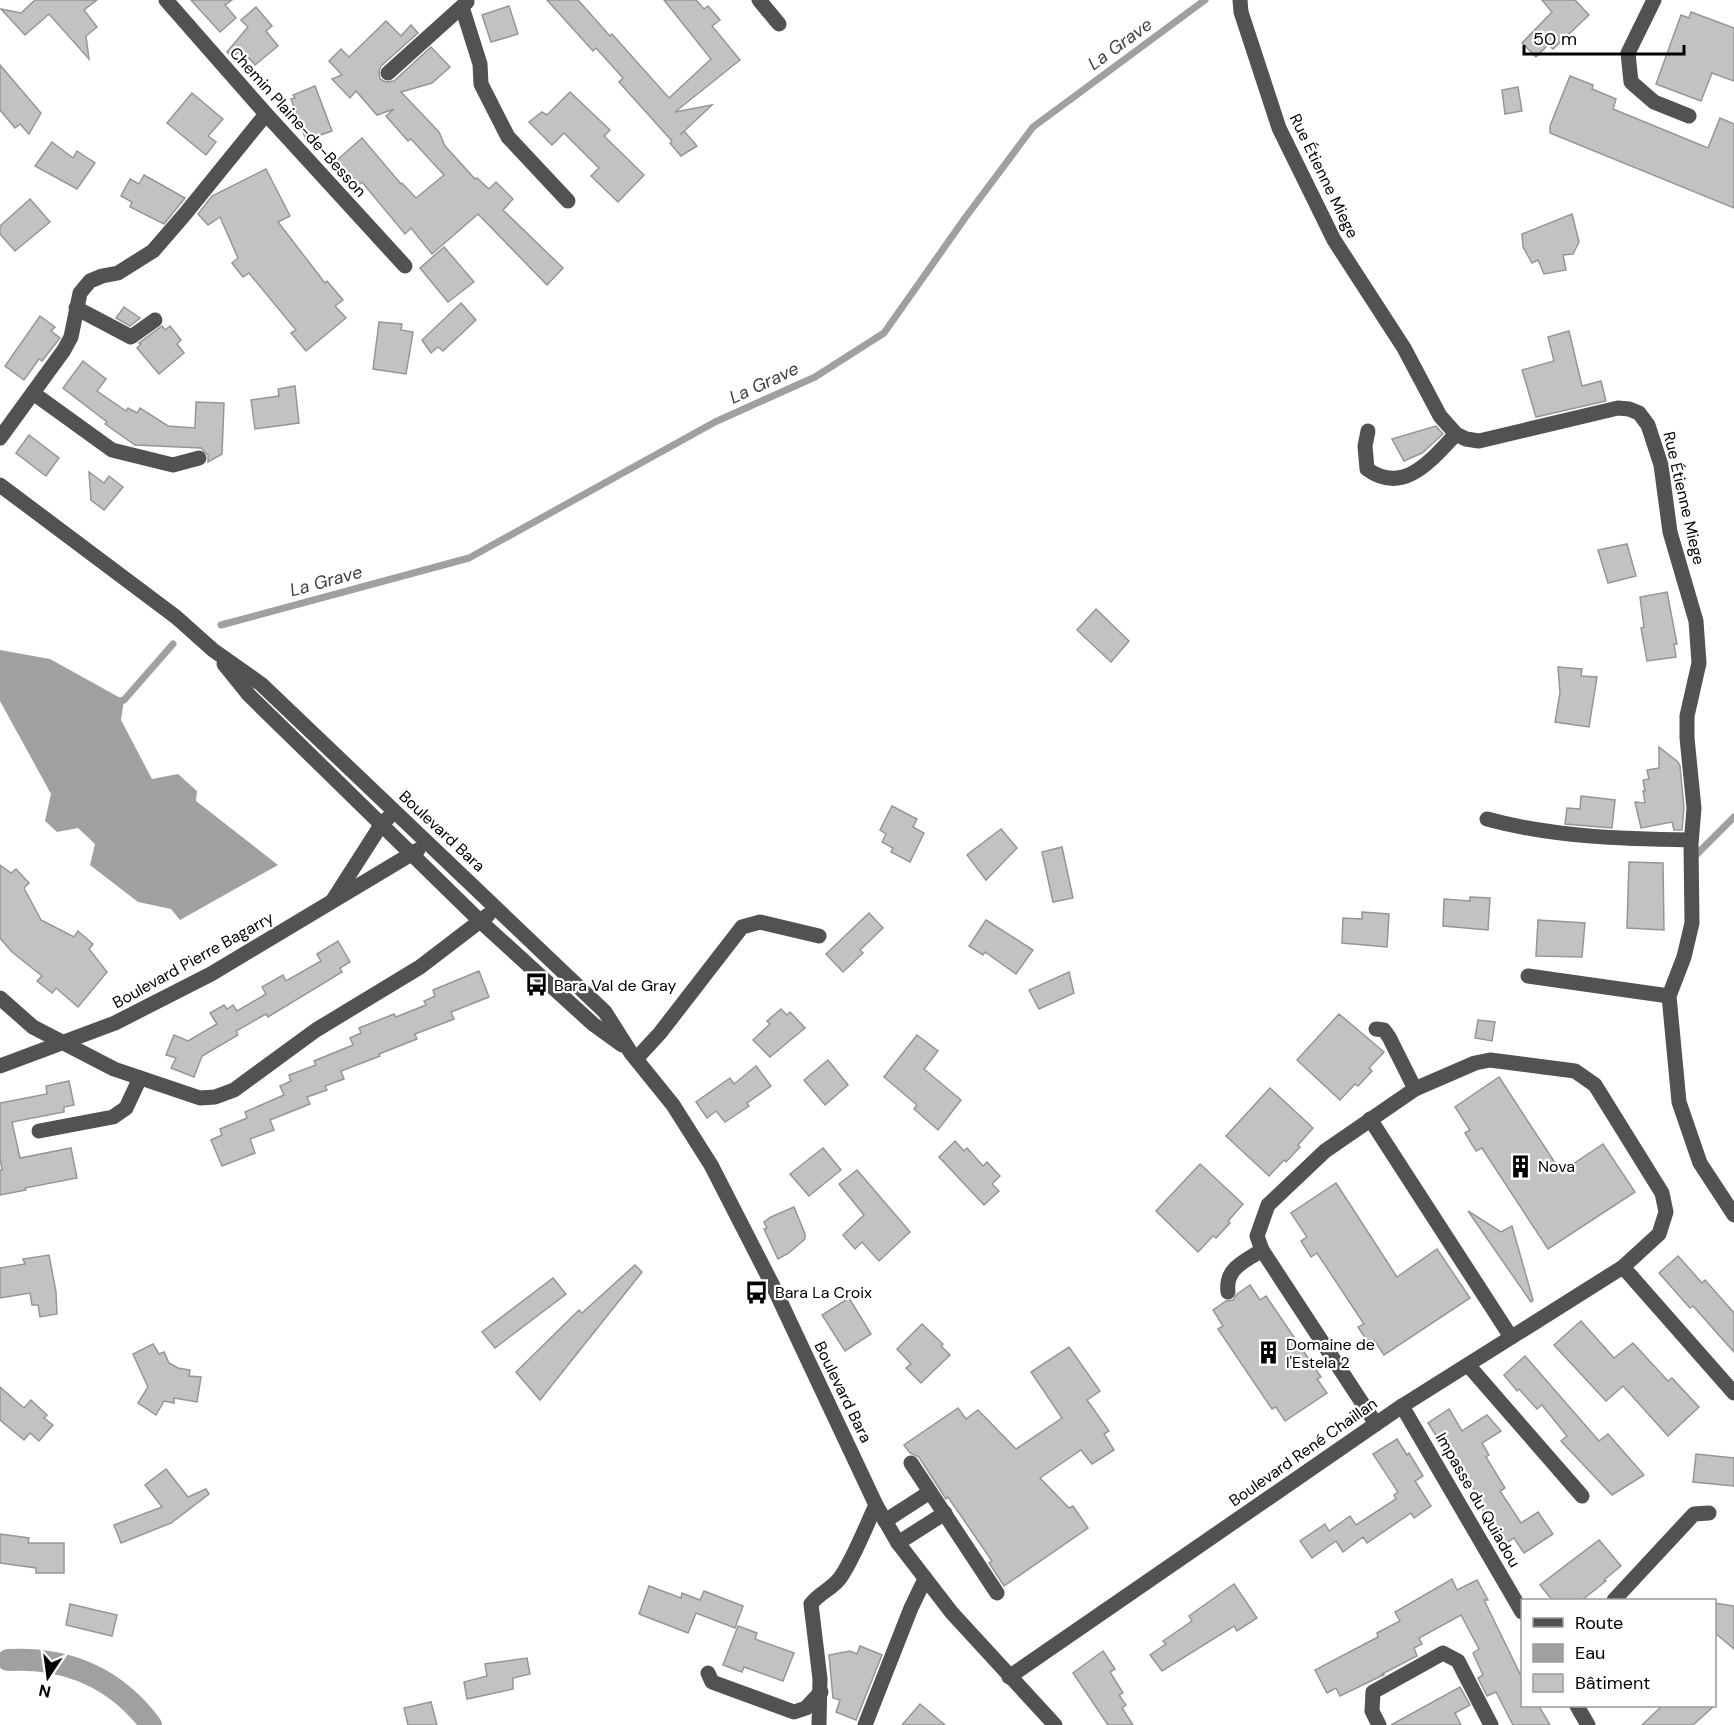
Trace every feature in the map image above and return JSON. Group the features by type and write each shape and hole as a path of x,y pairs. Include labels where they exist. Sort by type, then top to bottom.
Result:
{"street":[{"name":"Chemin Plaine-de-Besson","path":"166,0 266,114 405,266"},
{"path":"759,0 779,24"},
{"name":"Rue Étienne Miege","path":"1240,0 1279,128 1329,231 1404,348 1440,416 1456,434 1466,439 1479,441 1618,408 1639,413 1648,425 1661,465 1670,532 1696,621 1699,642 1699,663 1687,716 1694,808 1691,840 1692,922 1684,957 1670,996 1679,1102 1700,1164 1734,1215"},
{"path":"1654,0 1628,53 1630,81 1654,102 1689,116"},
{"path":"388,73 465,3 480,64 481,84 508,138 568,201"},
{"path":"0,438 71,337 80,292 90,281 118,273 153,251 266,114"},
{"path":"76,308 130,337 154,320"},
{"path":"33,393 112,450 173,465 199,458"},
{"path":"1368,431 1365,446 1367,469 1375,475 1391,479 1407,477 1425,466 1456,434"},
{"name":"Boulevard Bara","path":"0,485 176,617 213,650 261,684 605,1012 633,1056 673,1105 711,1165 772,1286 876,1505 898,1544 952,1613 1055,1725"},
{"name":"Boulevard Bara","path":"213,650 249,695 480,921 594,1024 633,1056"},
{"name":"Boulevard Pierre Bagarry","path":"332,902 381,825 394,811"},
{"path":"1487,819 1599,837 1691,840"},
{"name":"Boulevard Pierre Bagarry","path":"0,1066 115,1023 212,974 412,854 427,842"},
{"path":"0,998 33,1028 114,1069 200,1098 215,1097 234,1090 316,1030 420,967 497,908"},
{"path":"633,1056 660,1033 742,927 760,922 819,936"},
{"path":"1528,976 1670,996"},
{"path":"1376,1029 1384,1030 1389,1037 1414,1089"},
{"name":"Boulevard René Chaillan","path":"1010,1677 1402,1406 1623,1267 1659,1234 1666,1212 1662,1193 1594,1085 1575,1071 1490,1060 1475,1063 1414,1089 1325,1151 1268,1204 1257,1236 1262,1250"},
{"path":"39,1131 113,1117 126,1108 140,1078"},
{"path":"1370,1119 1511,1337"},
{"path":"1228,1292 1226,1282 1230,1272 1262,1250 1376,1424"},
{"path":"1623,1267 1734,1393"},
{"path":"1468,1365 1582,1496"},
{"name":"Impasse du Quiadou","path":"1402,1406 1521,1610"},
{"path":"911,1463 997,1593"},
{"path":"885,1521 930,1492"},
{"path":"819,1725 821,1692 811,1604 816,1597 830,1589 840,1578 876,1505"},
{"path":"898,1544 945,1513"},
{"path":"1615,1599 1694,1514 1709,1513"},
{"path":"865,1725 911,1608 925,1579"},
{"path":"1379,1725 1372,1711 1373,1692 1443,1653 1458,1661 1491,1725"},
{"path":"708,1672 712,1682 794,1712 806,1708 821,1692"},
{"path":"1578,1707 1588,1725"}],"water":[{"path":"0,650 50,659 124,700 121,720 152,779 178,774 197,791 196,801 278,865 180,920 171,909 138,902 90,865 95,844 78,828 57,832 45,821 51,794 0,701"}],"building":[{"path":"35,0 97,0 84,10 97,27 86,36 89,59 49,14 25,35 1,9 21,13"},
{"path":"191,0 232,0 225,5 236,18 220,32"},
{"path":"547,0 578,0 669,98 711,59 664,0 696,0 704,9 708,6 720,20 712,26 740,60 675,112 712,105 684,131 697,146 681,156 670,143 672,141 619,82 623,78 596,48 593,51"},
{"path":"1542,0 1575,0 1589,15 1553,49 1548,45 1536,57 1522,43 1552,12"},
{"path":"509,6 518,34 491,42 482,15"},
{"path":"256,7 272,26 266,31 278,46 255,65 242,50 232,57 227,52 248,27 241,20"},
{"path":"1691,12 1734,28 1734,81 1712,73 1701,101 1656,84 1681,15 1689,18"},
{"path":"386,21 401,36 411,25 418,33 381,66 380,79 386,82 394,81 431,47 450,67 432,83 401,92 439,132 445,146 475,179 477,178 489,189 496,182 513,199 503,210 563,268 547,285 478,214 432,254 411,228 405,234 362,182 358,186 336,161 362,138 416,198 444,175 411,139 408,141 386,116 394,109 377,115 356,91 350,98 332,79 342,75 329,61 341,49 349,57"},
{"path":"0,65 41,113 29,134 20,124 15,128 0,110"},
{"path":"1570,76 1593,85 1592,89 1616,99 1613,109 1708,148 1720,118 1734,124 1734,208 1550,133 1550,126"},
{"path":"315,86 332,131 306,140 291,99 295,98 293,95"},
{"path":"1518,87 1522,111 1505,114 1502,90"},
{"path":"570,92 610,130 604,136 644,175 618,202 591,176 599,168 564,133 552,145 529,122 542,112 547,115"},
{"path":"192,93 223,119 208,136 216,142 206,155 167,123"},
{"path":"52,142 73,158 77,151 95,163 77,189 35,166"},
{"path":"266,169 290,216 278,222 325,283 327,281 343,300 335,306 346,318 306,351 291,333 296,330 249,273 243,277 232,263 238,258 220,217 208,225 198,214 212,196"},
{"path":"144,175 185,198 164,224 130,207 132,202 121,196 130,179 139,184"},
{"path":"30,199 50,222 15,251 0,234 0,226"},
{"path":"1572,214 1579,242 1573,254 1563,255 1566,270 1544,274 1538,260 1532,263 1523,247 1522,234"},
{"path":"444,247 474,282 448,302 420,268"},
{"path":"461,303 476,320 443,351 438,347 431,353 422,340"},
{"path":"124,307 140,318 130,326 116,318"},
{"path":"40,316 55,327 51,331 60,338 42,361 39,359 24,380 5,366"},
{"path":"379,322 402,324 401,330 413,332 406,374 373,369"},
{"path":"162,326 165,330 170,326 181,340 177,344 184,353 159,374 137,348 141,344 139,343"},
{"path":"1569,331 1582,386 1601,381 1606,401 1536,417 1522,370 1554,361 1548,337"},
{"path":"83,361 106,379 97,391 126,411 128,408 137,413 140,408 168,426 195,428 196,402 224,403 222,454 208,462 208,455 201,448 135,445 105,424 107,422 63,388"},
{"path":"295,386 299,423 255,429 251,400 279,396 278,389"},
{"path":"1436,426 1443,434 1422,453 1404,461 1392,439"},
{"path":"29,435 59,458 46,476 16,453"},
{"path":"89,472 104,483 109,476 123,487 104,510 91,500"},
{"path":"1627,544 1636,576 1608,583 1598,550"},
{"path":"1667,592 1677,644 1674,644 1676,657 1647,661 1641,628 1644,627 1640,597"},
{"path":"1096,609 1129,641 1111,662 1077,630"},
{"path":"1558,667 1582,669 1581,676 1597,677 1589,727 1555,722 1560,693"},
{"path":"1659,747 1680,766 1684,808 1682,830 1674,830 1672,822 1641,828 1635,802 1645,803 1643,780 1649,779 1647,770 1659,768"},
{"path":"1581,796 1615,800 1612,828 1565,824 1567,808 1580,809"},
{"path":"892,806 917,819 913,827 924,833 910,862 891,852 893,848 882,842 886,834 880,830"},
{"path":"1001,829 1017,848 986,880 967,855"},
{"path":"1062,847 1073,898 1053,902 1042,852"},
{"path":"1629,862 1663,863 1664,930 1627,928"},
{"path":"0,865 11,873 16,869 29,883 24,888 41,920 74,937 78,931 93,944 89,949 107,972 78,1007 56,988 52,993 37,981 42,976 12,952 0,938"},
{"path":"1470,897 1490,898 1488,930 1443,926 1444,899 1470,901"},
{"path":"1362,912 1389,914 1387,947 1342,943 1343,918 1362,919"},
{"path":"869,913 883,928 860,950 863,953 843,972 826,954"},
{"path":"986,920 1033,950 1016,974 985,952 983,955 969,946"},
{"path":"1538,920 1585,923 1582,957 1536,956"},
{"path":"338,941 350,962 340,968 342,972 268,1017 266,1014 236,1031 238,1035 202,1056 194,1077 171,1068 176,1058 166,1055 174,1035 188,1041 217,1024 210,1013 224,1005 227,1009 233,1005 237,1011 266,994 262,987 283,975 286,981 321,961 317,954"},
{"path":"479,971 489,997 451,1012 454,1019 415,1034 417,1039 341,1071 344,1079 325,1086 327,1090 307,1097 310,1104 270,1120 274,1130 250,1139 255,1153 222,1166 211,1140 222,1135 220,1129 247,1118 245,1112 284,1095 280,1086 291,1081 289,1075 316,1065 314,1061 353,1045 350,1038 361,1033 359,1028 394,1014 396,1017 426,1005 424,1001 435,996 433,990"},
{"path":"1069,972 1074,993 1039,1009 1029,990"},
{"path":"781,1009 787,1015 790,1012 805,1028 770,1057 753,1040 770,1024 767,1021"},
{"path":"1339,1014 1384,1052 1369,1068 1372,1071 1340,1100 1297,1060"},
{"path":"1478,1020 1495,1022 1492,1041 1475,1038"},
{"path":"917,1035 938,1051 924,1069 961,1100 938,1130 914,1109 917,1105 884,1077"},
{"path":"828,1060 848,1085 825,1105 804,1080"},
{"path":"756,1066 771,1086 747,1103 749,1106 725,1122 716,1111 707,1118 696,1102 730,1078 734,1084"},
{"name":"Nova","path":"1499,1077 1561,1172 1603,1144 1635,1192 1548,1249 1482,1148 1476,1151 1465,1133 1470,1130 1455,1107"},
{"path":"69,1081 74,1105 64,1107 64,1112 12,1122 20,1158 71,1148 77,1178 0,1195 0,1170 2,1170 0,1103 47,1094 46,1086"},
{"path":"1270,1088 1313,1128 1298,1145 1300,1147 1269,1176 1226,1136"},
{"path":"955,1141 964,1151 967,1148 983,1166 987,1162 1000,1176 992,1184 999,1191 984,1205 939,1157"},
{"path":"823,1148 841,1170 809,1196 790,1174"},
{"path":"1200,1164 1243,1204 1216,1238 1213,1236 1198,1252 1156,1211"},
{"path":"857,1170 910,1232 879,1261 862,1242 855,1249 843,1235 864,1215 839,1184"},
{"path":"1336,1183 1397,1277 1437,1249 1470,1298 1384,1355 1374,1340 1369,1344 1358,1327 1364,1324 1317,1253 1311,1257 1301,1241 1307,1237 1291,1213"},
{"path":"794,1207 805,1239 778,1259 764,1229 767,1228 764,1222"},
{"path":"1468,1211 1501,1232 1512,1226 1533,1300 1531,1302"},
{"path":"49,1255 56,1292 57,1314 40,1317 38,1305 32,1305 30,1293 0,1298 0,1268 25,1264 23,1259"},
{"path":"1678,1256 1702,1283 1705,1280 1734,1313 1734,1352 1693,1306 1690,1308 1659,1273"},
{"path":"635,1265 642,1272 540,1400 516,1372 579,1310 582,1313"},
{"path":"553,1278 566,1294 495,1348 482,1332"},
{"name":"Domaine de l'Estela 2","path":"1250,1285 1260,1300 1266,1296 1321,1377 1317,1379 1327,1393 1285,1421 1276,1407 1272,1409 1218,1329 1223,1326 1213,1310 1226,1301 1233,1300 1237,1294"},
{"path":"849,1298 871,1334 845,1351 822,1315"},
{"path":"1581,1321 1614,1358 1633,1343 1668,1381 1672,1378 1699,1407 1668,1436 1623,1386 1606,1401 1554,1345"},
{"path":"922,1324 943,1344 941,1346 950,1355 921,1383 906,1368 911,1364 897,1349"},
{"path":"153,1344 159,1354 164,1352 169,1363 178,1368 190,1370 189,1376 201,1377 197,1402 174,1398 174,1403 164,1401 156,1415 138,1403 148,1387 133,1354"},
{"path":"1069,1347 1100,1391 1087,1400 1109,1431 1104,1434 1114,1450 1092,1464 1081,1450 1040,1478 1069,1508 1073,1506 1088,1528 1004,1586 989,1563 992,1561 948,1497 946,1499 919,1457 910,1453 904,1445 958,1408 966,1419 978,1410 1016,1449 1062,1418 1031,1372"},
{"path":"1525,1356 1599,1441 1608,1434 1644,1475 1612,1495 1561,1441 1567,1436 1542,1405 1537,1409 1519,1389 1517,1391 1504,1375"},
{"path":"0,1387 24,1408 31,1400 47,1415 44,1418 53,1425 39,1441 30,1433 24,1440 0,1420"},
{"path":"1449,1409 1462,1431 1487,1415 1501,1431 1482,1443 1489,1455 1486,1457 1505,1488 1500,1491 1521,1523 1538,1512 1553,1534 1524,1553 1514,1538 1505,1544 1480,1506 1483,1504 1450,1451 1446,1451 1428,1423"},
{"path":"1397,1439 1423,1476 1415,1481 1431,1506 1414,1518 1411,1513 1367,1543 1363,1537 1343,1552 1336,1541 1312,1558 1300,1541 1325,1524 1329,1531 1350,1516 1356,1525 1396,1499 1394,1495 1398,1492 1373,1454"},
{"path":"1696,1454 1734,1458 1734,1486 1693,1482"},
{"path":"166,1469 188,1497 206,1489 209,1494 171,1523 121,1543 114,1525 162,1507 145,1485"},
{"path":"0,1534 29,1538 28,1543 64,1543 64,1573 36,1573 36,1568 0,1563"},
{"path":"1599,1540 1621,1566 1583,1599 1551,1599 1540,1585"},
{"path":"1452,1579 1457,1590 1477,1580 1488,1600 1484,1600 1521,1676 1521,1707 1540,1707 1550,1725 1513,1725 1496,1692 1487,1696 1478,1678 1483,1675 1473,1653 1479,1649 1461,1615 1419,1638 1422,1644 1414,1648 1417,1656 1340,1696 1336,1688 1327,1693 1315,1670 1378,1637 1377,1633 1400,1621 1395,1612"},
{"path":"1234,1584 1257,1618 1237,1631 1234,1626 1162,1671 1150,1655 1166,1644 1163,1641 1192,1621 1189,1616"},
{"path":"649,1586 681,1598 682,1593 700,1600 704,1591 743,1606 735,1628 696,1613 688,1633 639,1614"},
{"path":"1716,1603 1734,1606 1734,1649 1716,1634"},
{"path":"70,1604 117,1615 112,1636 66,1625"},
{"path":"738,1626 757,1633 755,1639 794,1653 783,1681 744,1667 742,1672 723,1665"},
{"path":"860,1646 882,1655 856,1720 836,1712 840,1700 833,1698 829,1655 850,1651 857,1654"},
{"path":"1103,1651 1115,1669 1110,1672 1123,1693 1119,1695 1126,1705 1122,1708 1133,1725 1108,1725 1073,1673"},
{"path":"527,1658 530,1674 513,1678 513,1689 467,1699 464,1682 487,1676 485,1664"},
{"path":"1460,1687 1470,1705 1455,1713 1461,1725 1391,1725"},
{"path":"431,1702 437,1725 408,1725 404,1708"},
{"path":"920,1704 945,1725 902,1725"},
{"path":"1661,1707 1713,1707 1693,1725 1642,1725"}],"waterway":[{"name":"La Grave","path":"221,625 469,558 715,422 815,377 884,333 1033,127 1205,0"},
{"name":"La Grave","path":"116,702 124,700 173,644"},
{"path":"1695,856 1734,817"},
{"path":"8,1660 50,1662 88,1673 122,1694 151,1725"}],"place":[{"name":"Bara Val de Gray","path":"536,985"},
{"name":"Nova","path":"1520,1166"},
{"name":"Bara La Croix","path":"757,1292"},
{"name":"Domaine de l'Estela 2","path":"1268,1353"}]}
